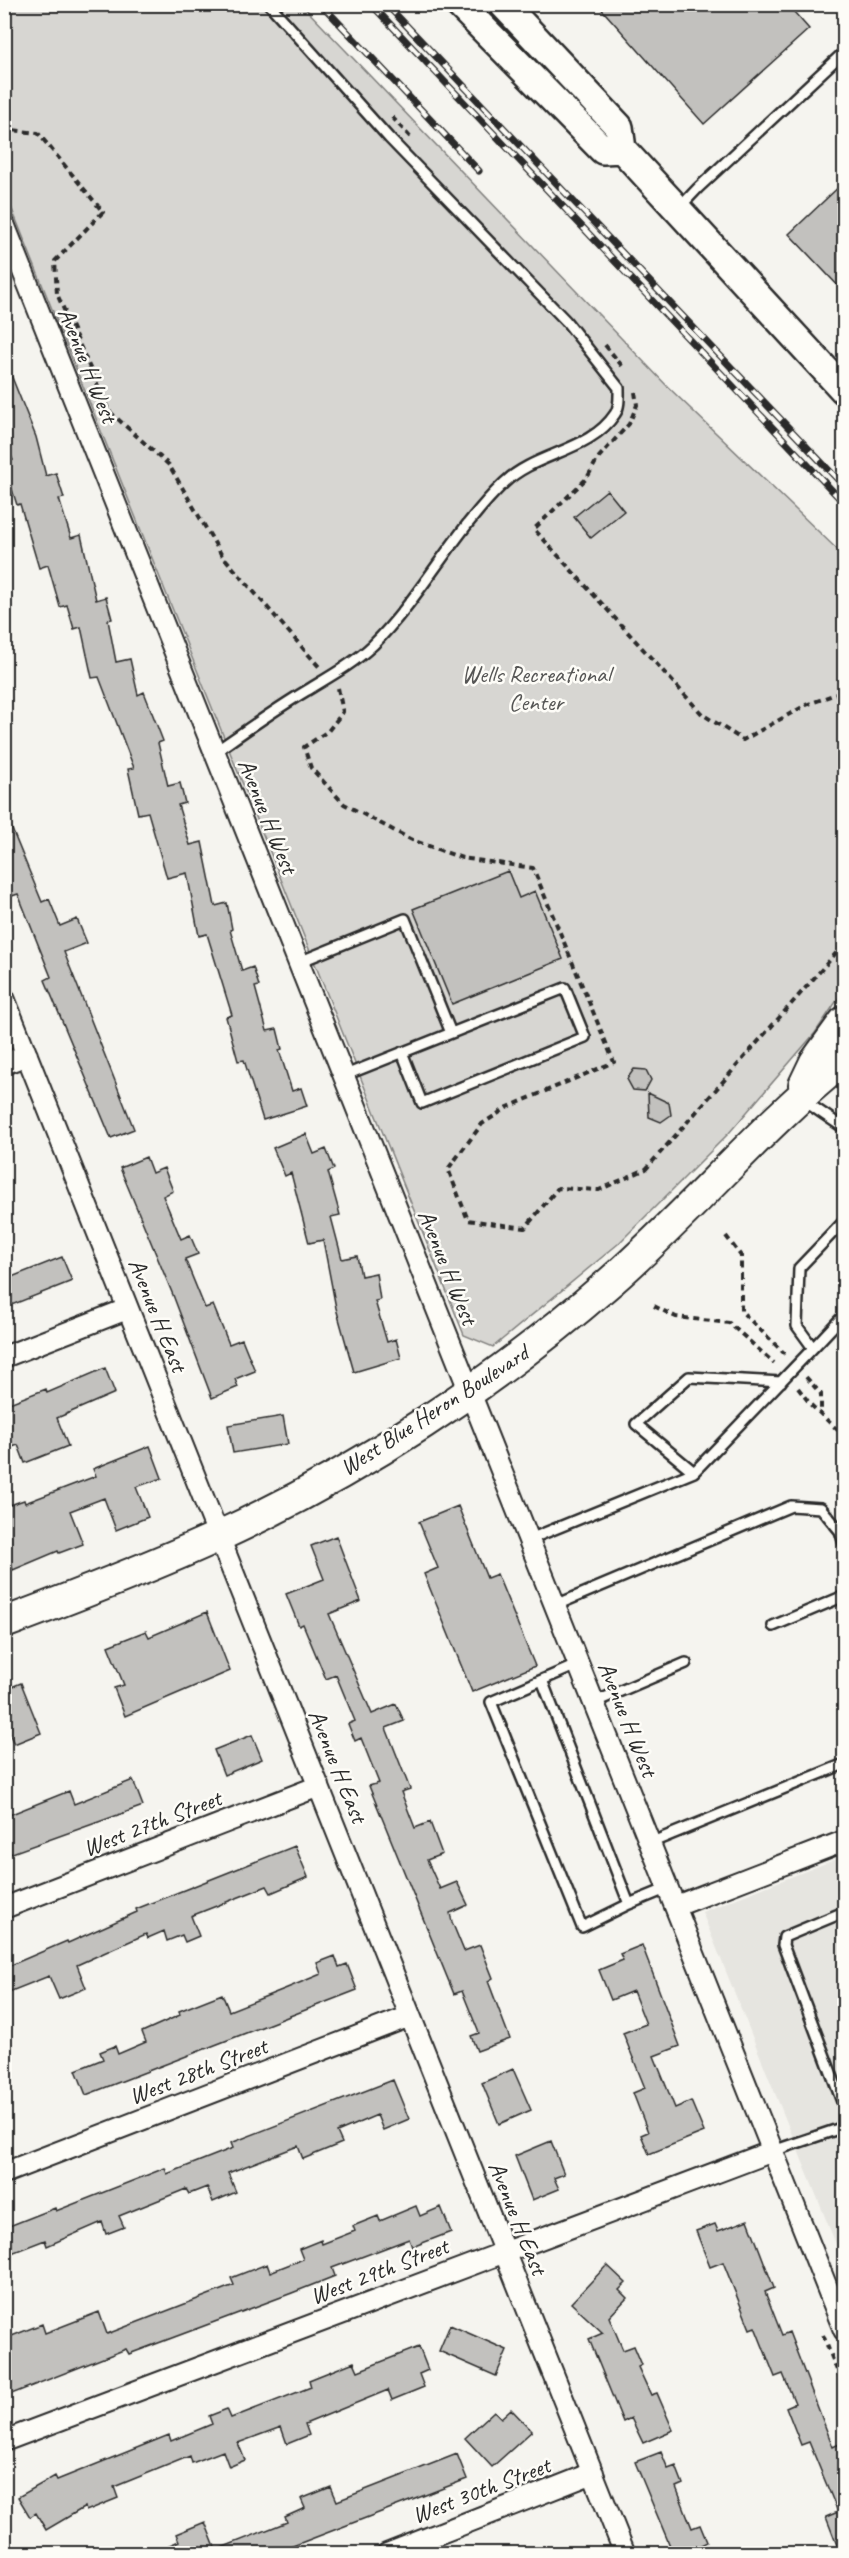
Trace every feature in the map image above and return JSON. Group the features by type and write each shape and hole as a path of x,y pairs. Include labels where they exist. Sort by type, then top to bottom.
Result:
{"main road":[{"path":"459,4 603,150 622,149"},
{"path":"503,4 619,127 622,149 844,390"},
{"name":"West Blue Heron Boulevard","path":"798,1096 815,1062 844,1022"},
{"name":"West Blue Heron Boulevard","path":"4,1623 219,1536 300,1496 377,1452 470,1391 541,1339 609,1283 675,1223 798,1096 844,1060"}],"street":[{"name":"Avenue H West","path":"4,224 844,2330"},
{"name":"Avenue H East","path":"4,998 625,2553"},
{"path":"4,1064 27,1055"},
{"path":"4,1357 128,1309"},
{"name":"West 27th Street","path":"4,1908 319,1786"},
{"path":"672,1897 844,1841"},
{"name":"West 28th Street","path":"4,2173 410,2016"},
{"name":"West 29th Street","path":"4,2441 773,2151"},
{"name":"West 30th Street","path":"387,2553 593,2473"}],"lane":[{"path":"215,752 268,715 329,678 371,646 405,612 475,517 505,483 529,463 580,443 603,427 616,413 619,388 566,321 389,138 269,4"},
{"path":"677,210 844,52"},
{"path":"299,962 405,919 451,1033"},
{"path":"343,1076 402,1052 565,988 585,1037 422,1103 402,1052"},
{"path":"798,1096 844,1128"},
{"path":"813,1348 797,1326 799,1269 844,1221"},
{"path":"530,1539 694,1472 844,1315"},
{"path":"694,1472 636,1424 689,1377 781,1382"},
{"path":"556,1605 791,1506 821,1508 840,1532 844,1544"},
{"path":"773,1626 844,1596"},
{"path":"595,1702 686,1663"},
{"path":"579,1664 491,1701 495,1712 582,1927 629,1904 672,1897"},
{"path":"542,1680 629,1904"},
{"path":"650,1843 844,1764"},
{"path":"844,1912 794,1930 784,1937 783,1946 844,2107"},
{"path":"773,2151 844,2127"}],"path":[{"path":"391,116 415,141"},
{"path":"4,129 38,133 103,212 55,261 57,294 109,411 169,465 221,554 341,690 343,712 328,731 304,747 311,768 344,804 412,840 462,858 533,868 614,1062 508,1107 482,1124 447,1169 468,1220 525,1228 558,1188 599,1190 646,1169 844,944"},
{"path":"599,338 615,355 627,374"},
{"path":"633,384 637,405 629,424 598,458 587,478 534,529 702,714 743,740 806,705 844,691"},
{"path":"726,1236 741,1256 741,1311 785,1354"},
{"path":"654,1306 676,1317 729,1323 774,1363"},
{"path":"806,1377 821,1394 821,1414"},
{"path":"798,1388 844,1436"}],"shaded area":[{"path":"844,1856 844,2264 702,1912"}],"green space":[{"name":"Wells Recreational Center","path":"5,5 302,5 668,387 844,556 844,990 815,1033 729,1133 618,1244 493,1347 464,1335 5,192"}],"building":[{"path":"597,4 787,4 809,29 704,124"},
{"path":"844,182 844,292 789,234"},
{"path":"5,360 36,437 46,476 56,473 64,498 59,499 71,538 81,535 96,600 106,597 112,619 108,620 116,662 130,659 138,695 144,692 163,741 158,743 168,786 180,783 185,803 178,805 190,845 202,842 215,906 227,903 232,929 230,930 242,971 253,967 259,986 255,987 267,1031 277,1029 282,1049 279,1050 292,1091 301,1088 307,1106 263,1120 244,1060 238,1061 226,1017 232,1015 207,934 199,936 187,873 167,878 148,812 138,814 128,769 134,768 99,677 92,678 81,627 74,629 67,605 60,607 48,565 39,568 20,504 17,505 4,464 13,460 4,439"},
{"path":"607,490 624,511 591,538 574,517"},
{"path":"4,810 42,902 49,899 60,926 77,919 87,943 64,952 134,1129 111,1138 45,980 51,977 18,894 12,896 4,877"},
{"path":"508,871 519,898 535,891 563,959 452,1004 413,909"},
{"path":"634,1069 646,1070 651,1080 645,1091 633,1090 627,1079"},
{"path":"648,1093 669,1103 671,1115 661,1122 649,1117"},
{"path":"306,1134 314,1154 326,1149 334,1169 328,1172 340,1215 331,1217 342,1259 357,1256 361,1276 376,1273 380,1300 375,1301 387,1342 396,1339 401,1358 354,1372 336,1308 323,1240 309,1243 291,1173 285,1176 273,1148"},
{"path":"146,1157 152,1173 164,1168 173,1191 163,1196 181,1239 190,1235 198,1254 185,1259 205,1308 213,1305 229,1344 242,1339 255,1371 235,1379 238,1387 212,1398 173,1295 120,1168"},
{"path":"62,1257 72,1281 4,1308 4,1280"},
{"path":"105,1368 115,1393 57,1418 68,1446 25,1463 18,1445 4,1450 4,1405 46,1389 47,1393"},
{"path":"283,1416 288,1444 233,1453 228,1425"},
{"path":"150,1446 162,1478 136,1487 148,1517 116,1530 104,1498 70,1511 83,1544 59,1553 58,1551 13,1570 4,1548 4,1507 24,1500 25,1503 96,1476 93,1469"},
{"path":"458,1506 487,1578 497,1574 535,1666 472,1692 424,1574 438,1568 419,1522"},
{"path":"336,1536 361,1601 329,1614 372,1714 396,1704 404,1721 386,1728 410,1789 401,1792 415,1828 430,1822 442,1854 427,1860 440,1889 457,1882 468,1905 450,1913 452,1922 464,1951 480,1945 493,1978 488,1981 510,2039 477,2051 471,2036 479,2033 462,1991 454,1994 369,1786 379,1783 361,1738 355,1741 348,1724 355,1721 336,1675 326,1679 303,1624 299,1626 286,1594 324,1579 311,1546"},
{"path":"207,1612 230,1671 125,1716 114,1688 124,1685 108,1646 146,1631 149,1637"},
{"path":"21,1683 41,1733 14,1744 4,1721 4,1690"},
{"path":"252,1735 262,1759 224,1775 214,1750"},
{"path":"133,1780 143,1806 4,1856 4,1817 69,1791 74,1804"},
{"path":"295,1846 308,1877 271,1893 267,1886 191,1916 199,1936 185,1942 182,1935 167,1941 164,1931 148,1938 146,1934 77,1965 86,1988 59,1999 49,1976 4,1994 4,1968 67,1941 68,1943 137,1912 136,1909"},
{"path":"642,1945 680,2046 654,2056 675,2108 691,2101 704,2132 649,2154 641,2135 648,2132 633,2093 645,2088 623,2033 646,2024 633,1991 611,2000 599,1970 623,1960 620,1954"},
{"path":"335,1956 339,1967 347,1964 357,1990 86,2095 76,2070 103,2059 100,2052 115,2046 118,2054 146,2042 142,2032 180,2015 179,2011 222,1994 229,2011 287,1988 321,1974 317,1963"},
{"path":"513,2069 531,2110 499,2124 482,2083"},
{"path":"393,2080 409,2119 383,2130 377,2115 337,2132 342,2143 303,2159 298,2146 228,2173 236,2192 213,2202 207,2187 189,2194 186,2189 119,2216 124,2227 106,2234 102,2222 47,2246 45,2240 4,2256 4,2228 55,2208 56,2211 165,2168 167,2174 233,2148 231,2143"},
{"path":"551,2141 564,2174 554,2178 559,2189 532,2200 515,2156"},
{"path":"416,2206 420,2216 441,2207 451,2232 412,2247 409,2239 332,2268 335,2276 292,2293 129,2354 126,2349 4,2397 4,2339 42,2324 45,2333 99,2312 107,2334 234,2285 231,2278 267,2264 270,2272 303,2259 299,2249 321,2240 322,2244 355,2231 353,2226 378,2216 380,2221"},
{"path":"748,2220 774,2288 765,2292 782,2335 789,2332 833,2447 839,2444 844,2456 844,2553 840,2553 826,2517 838,2512 809,2442 801,2445 786,2407 795,2403 783,2374 775,2377 755,2327 750,2329 723,2262 710,2267 696,2231 715,2224 718,2231"},
{"path":"607,2265 626,2283 619,2290 627,2298 609,2317 623,2350 634,2346 642,2365 638,2367 651,2395 657,2393 673,2430 643,2443 631,2418 623,2422 589,2339 603,2333 571,2303"},
{"path":"450,2325 507,2350 496,2376 439,2351"},
{"path":"419,2347 428,2370 419,2374 424,2387 392,2400 388,2390 305,2424 309,2435 287,2444 281,2427 238,2443 245,2460 229,2467 223,2451 192,2463 190,2456 114,2487 118,2498 86,2511 85,2507 46,2530 36,2513 30,2517 18,2497 55,2476 57,2480 169,2435 171,2441 212,2424 209,2416 227,2409 231,2418 311,2387 309,2380 354,2362 358,2371"},
{"path":"511,2409 532,2431 492,2467 465,2438 494,2411 501,2418"},
{"path":"661,2452 668,2469 676,2466 683,2484 676,2487 692,2528 700,2525 707,2542 699,2546 702,2553 673,2553 635,2462"},
{"path":"457,2454 467,2479 285,2549 287,2553 151,2553 179,2541 176,2534 205,2522 216,2550 287,2522 285,2517 305,2508 301,2499 331,2487 337,2501"}],"railway":[{"path":"321,4 479,171"},
{"path":"371,4 844,503"},
{"path":"386,4 844,486"}]}
